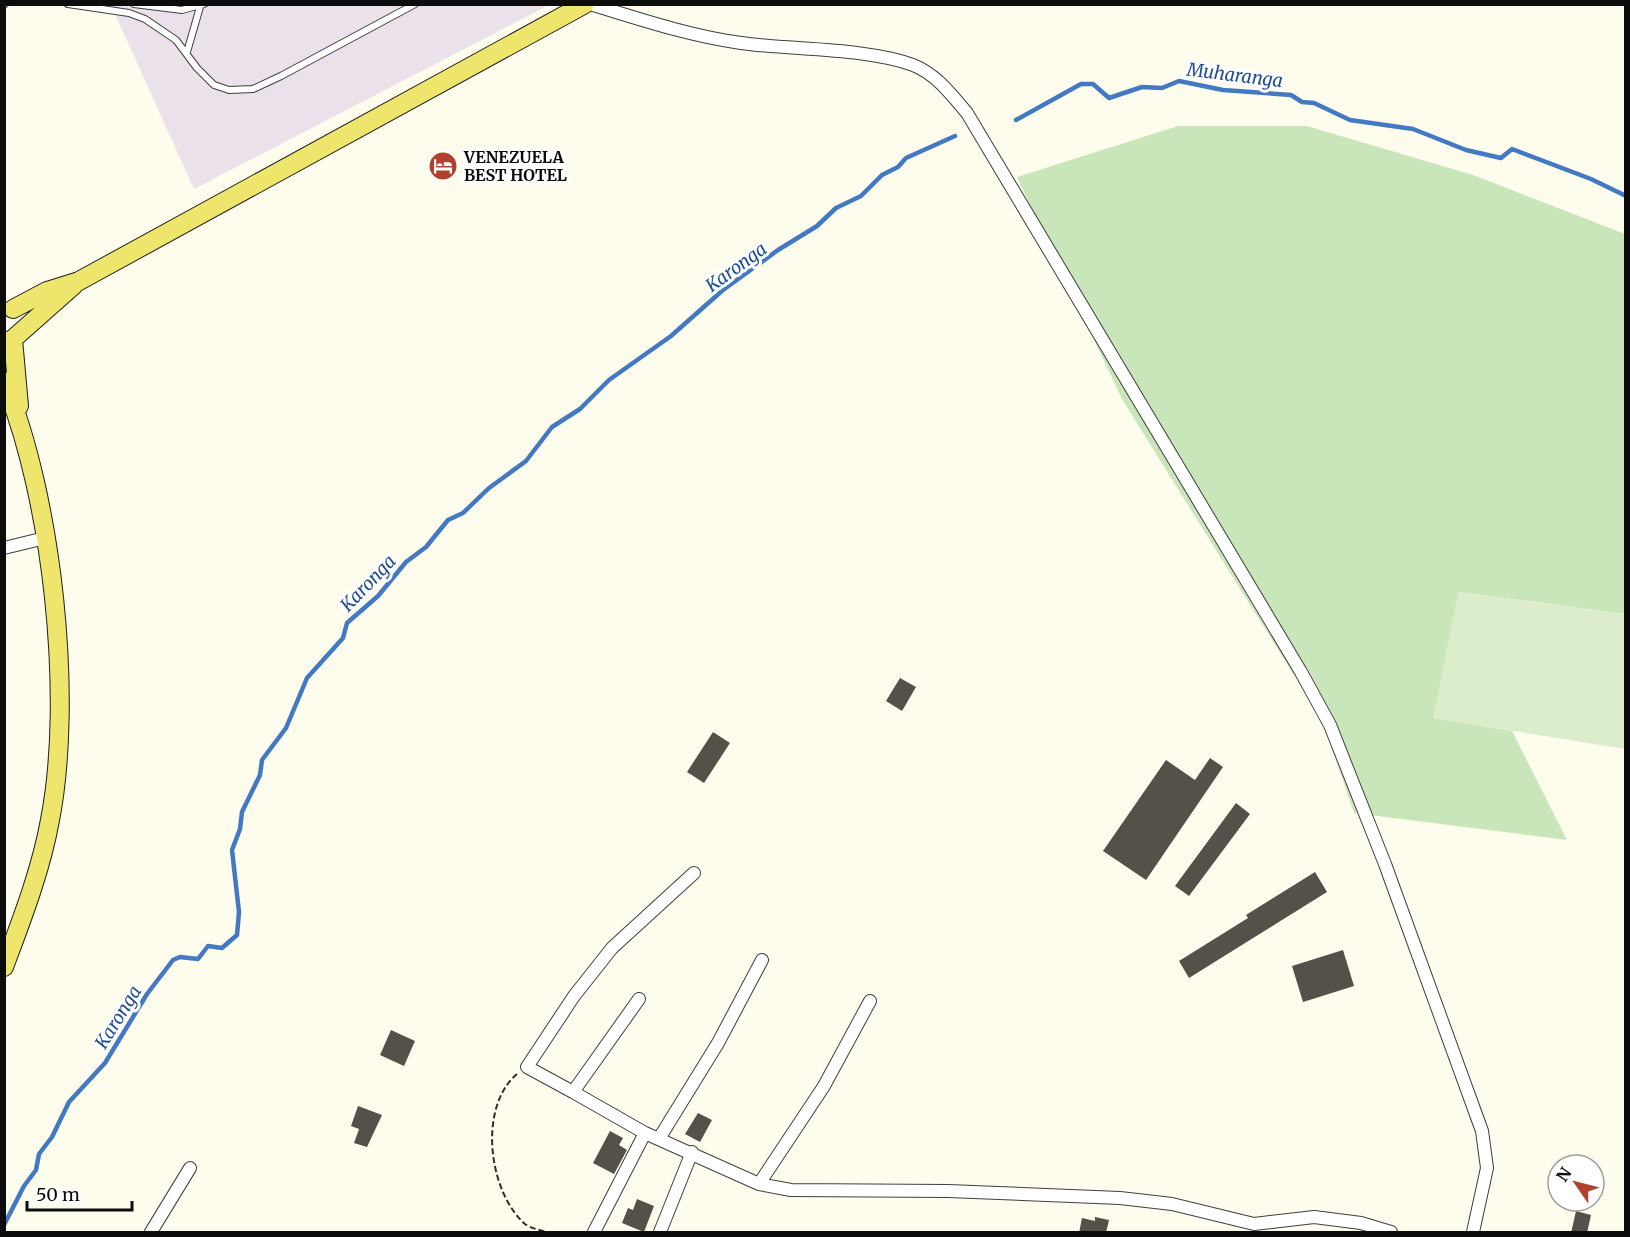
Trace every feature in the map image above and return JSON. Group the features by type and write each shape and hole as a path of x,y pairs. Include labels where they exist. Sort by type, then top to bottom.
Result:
{"main road":[{"path":"4,967 36,875 50,820 55,781 59,681 56,621 45,538 19,416 18,375 12,338 19,316 7,305 79,281 585,4"},
{"path":"12,338 79,281"},
{"path":"4,381 19,416"}],"street":[{"path":"590,4 661,26 739,43 874,56 913,65 941,82 967,112 1295,662 1330,725 1385,864 1482,1131 1487,1168 1473,1233"},
{"path":"4,548 45,538"},
{"path":"694,873 612,948 574,996 527,1066 645,1133 660,1137 759,1184 791,1190 948,1191 1120,1198 1172,1204 1254,1224 1314,1217 1361,1223 1391,1233"},
{"path":"660,1137 729,1025 762,960"},
{"path":"573,1092 639,999"},
{"path":"759,1184 824,1086 870,1001"},
{"path":"594,1233 645,1133"},
{"path":"660,1233 692,1152"},
{"path":"151,1233 190,1168"}],"lane":[{"path":"68,4 129,13 145,19 159,27 187,52 197,68 214,85 229,90 253,89 415,4"},
{"path":"134,4 160,9 202,6 187,52"}],"path":[{"path":"527,1066 506,1084 494,1114 493,1161 500,1191 525,1225 546,1233"}],"shaded area":[{"path":"111,5 549,5 194,189"}],"green space":[{"path":"1178,126 1307,126 1473,175 1625,234 1625,614 1459,592 1434,718 1512,731 1567,840 1354,813 1323,722 1122,399 1017,177"},
{"path":"1458,592 1625,614 1625,749 1433,718"}],"building":[{"path":"900,678 916,687 902,711 886,701"},
{"path":"713,732 730,743 704,783 687,772"},
{"path":"1210,758 1223,767 1146,880 1103,851 1166,760 1195,780"},
{"path":"1236,803 1250,814 1189,896 1175,886"},
{"path":"1315,872 1327,892 1189,978 1179,961 1248,918 1246,915"},
{"path":"1343,950 1354,986 1303,1002 1292,966"},
{"path":"391,1030 415,1041 404,1066 380,1055"},
{"path":"358,1106 382,1115 367,1147 354,1143 359,1129 351,1126"},
{"path":"698,1113 712,1120 700,1142 685,1134"},
{"path":"610,1131 623,1138 619,1145 627,1150 614,1174 593,1163"},
{"path":"637,1199 654,1206 644,1232 622,1223 628,1208 633,1210"},
{"path":"1576,1213 1591,1215 1587,1233 1571,1233"},
{"path":"1095,1217 1109,1220 1106,1233 1079,1233 1082,1218 1095,1221"}],"waterway":[{"name":"Muharanga","path":"1016,120 1081,84 1093,84 1109,98 1142,87 1162,88 1179,81 1223,90 1291,95 1302,102 1314,103 1350,120 1413,129 1466,150 1501,158 1512,149 1591,179 1626,196"},
{"name":"Karonga","path":"4,1225 24,1186 36,1170 39,1154 52,1137 69,1102 105,1063 147,994 173,960 180,957 198,959 208,946 222,948 237,935 239,912 232,850 240,829 242,812 260,775 262,760 286,728 307,678 343,638 347,623 378,596 406,562 426,547 448,520 463,513 489,488 526,461 552,427 580,409 609,380 671,336 723,290 778,250 817,226 836,208 861,196 882,175 898,167 906,158 955,136"}],"place":[{"name":"VENEZUELA BEST HOTEL","path":"443,166"}]}
